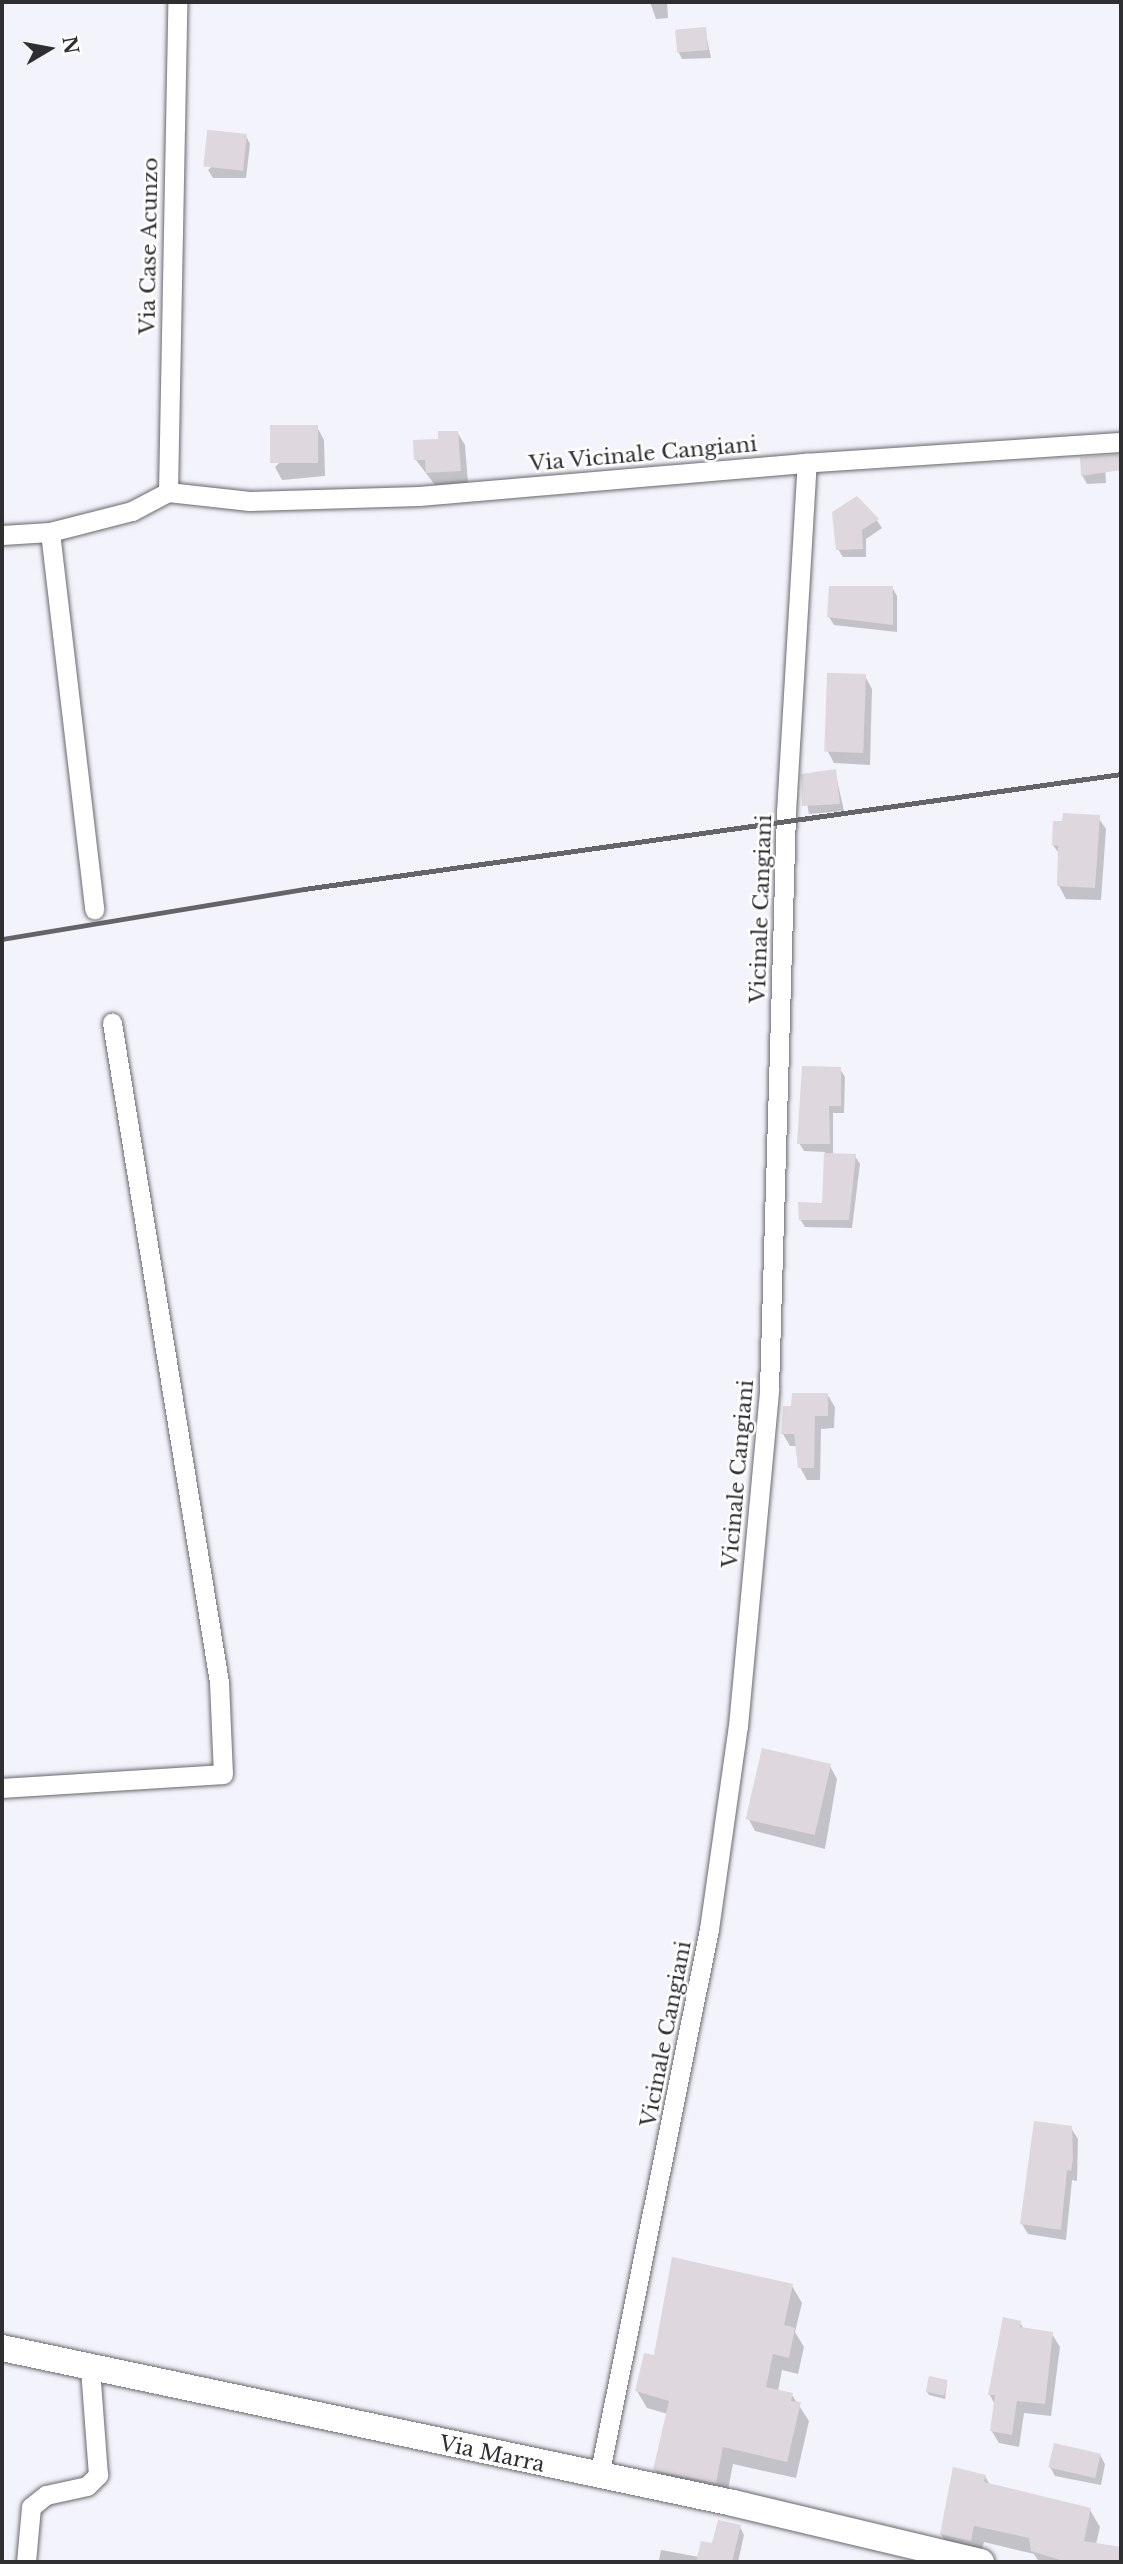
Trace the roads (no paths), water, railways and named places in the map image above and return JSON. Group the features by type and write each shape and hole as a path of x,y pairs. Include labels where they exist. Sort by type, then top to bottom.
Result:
{"main road":[{"name":"Via Marra","path":"2,2348 598,2476 981,2562"}],"street":[{"name":"Via Case Acunzo","path":"168,492 177,2"},
{"name":"Via Vicinale Cangiani","path":"168,492 250,501 419,496 807,463 1121,442"},
{"name":"Vicinale Cangiani","path":"598,2476 709,1928 738,1726 769,1389 787,798 807,463"},
{"path":"2,535 50,532 132,511 168,492"},
{"path":"50,532 94,909"},
{"path":"2,1788 223,1774 219,1682 112,1023"},
{"path":"26,2562 31,2507 46,2495 87,2486 98,2475 90,2368"}],"railway":[{"path":"2,939 304,889 1121,774"}]}
